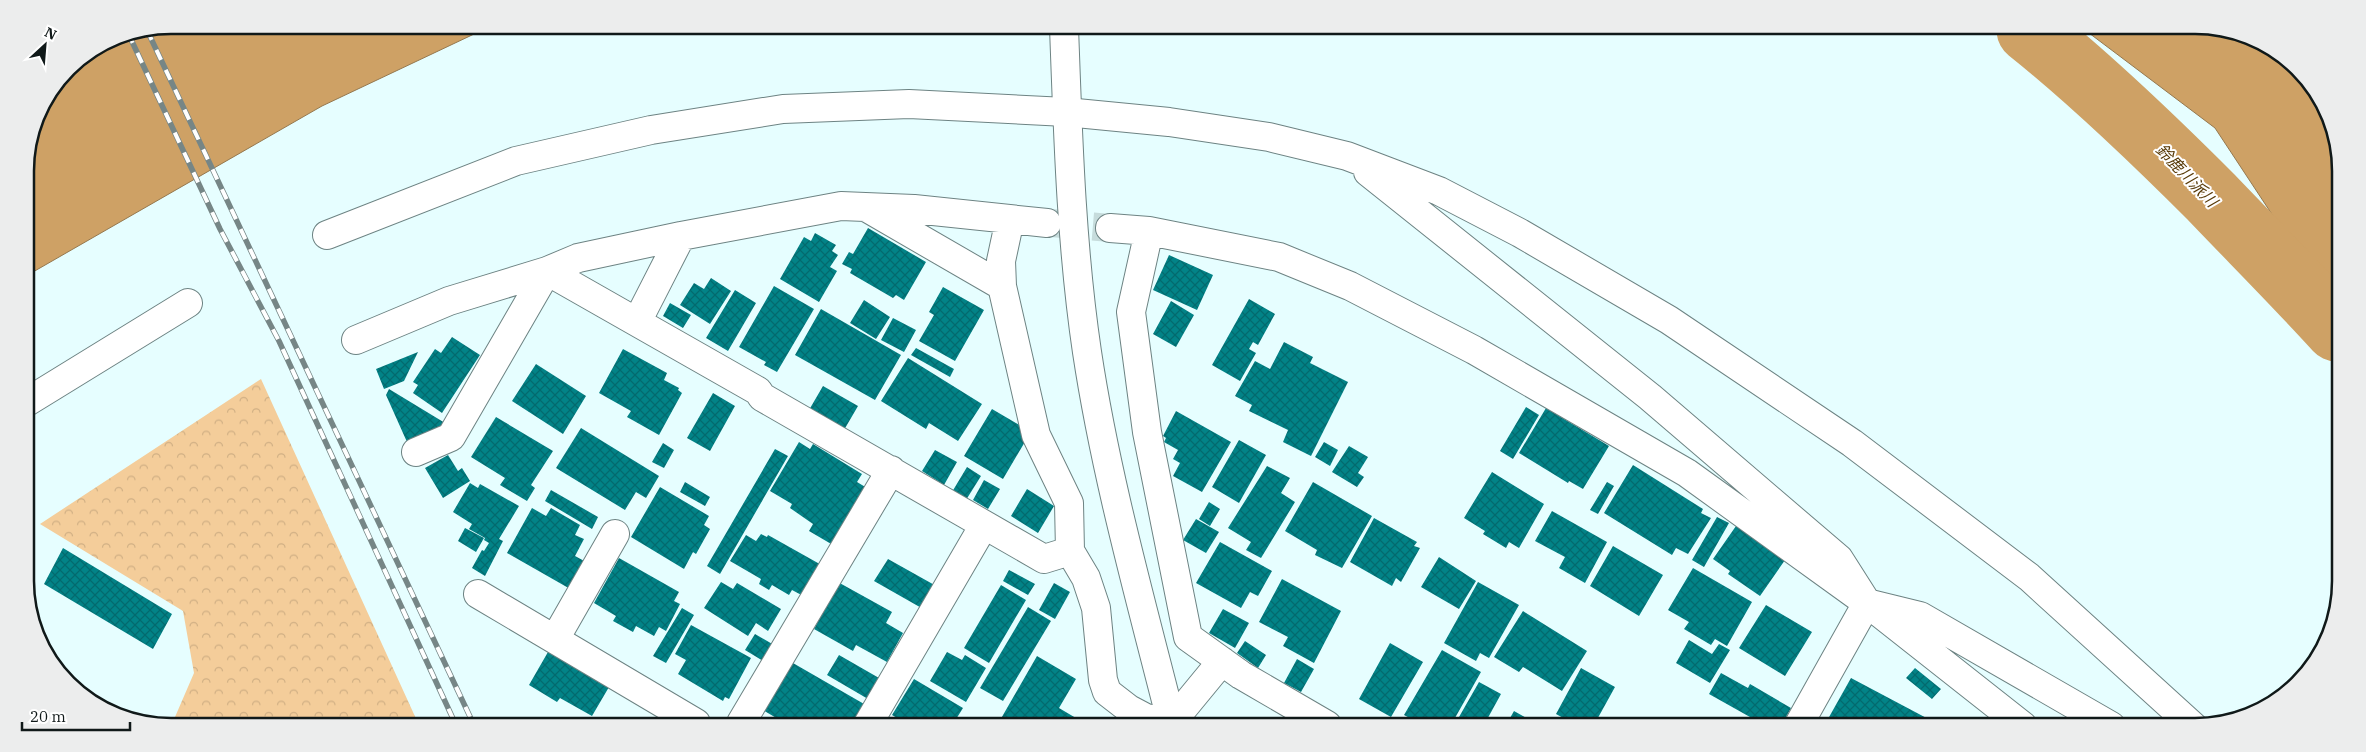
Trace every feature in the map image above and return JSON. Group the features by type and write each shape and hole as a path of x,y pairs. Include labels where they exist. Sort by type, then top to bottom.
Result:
{"street":[{"path":"1064,34 1066,102 1077,263 1087,352 1112,490 1169,718"},
{"path":"327,234 516,161 651,130 783,109 909,104 1066,102 1169,122 1269,137 1347,156 1439,190 1520,233 1669,320 1852,443 2028,577 2184,718"},
{"path":"1347,156 1666,410 1839,559 1867,603 1920,616 2097,718"},
{"path":"356,340 449,301 547,271 578,258 681,236 841,206 914,209 1047,222"},
{"path":"863,206 1002,286"},
{"path":"1010,219 1001,261 1002,286 1036,436 1069,503 1070,551 1086,578 1096,608 1103,680 1108,692 1129,709 1146,718"},
{"path":"1110,228 1149,232 1279,257 1350,286 1466,345 1687,473 1867,603 2013,718"},
{"path":"1149,232 1132,312 1147,432 1188,637 1222,662 1315,718"},
{"path":"637,322 681,236"},
{"path":"547,271 758,391 762,397 1044,559 1070,551"},
{"path":"416,452 451,437 547,271"},
{"path":"34,398 188,303"},
{"path":"744,718 891,470"},
{"path":"871,718 984,525"},
{"path":"554,639 615,534"},
{"path":"478,594 688,718"},
{"path":"1802,718 1867,603"},
{"path":"1176,718 1222,662"}],"green space":[{"path":"261,379 416,718 175,718 194,673 183,611 40,524"}],"shaded area":[{"path":"171,34 474,34 322,106 34,271 34,162 38,135 48,110 68,80 87,62 102,52 118,44 144,36"},
{"path":"2090,34 2195,34 2231,38 2264,52 2286,68 2298,80 2318,110 2330,144 2332,171 2332,305 2215,128"}],"building":[{"path":"868,228 926,262 904,300 896,295 893,298 850,273 852,269 842,264 849,252 853,254"},
{"path":"815,233 836,245 832,251 838,255 830,267 837,271 819,302 780,279 804,237 811,241"},
{"path":"1169,255 1213,275 1197,310 1153,290"},
{"path":"711,278 731,291 710,324 680,305 694,283 704,289"},
{"path":"774,286 814,309 777,372 764,365 766,362 739,347"},
{"path":"943,287 984,310 955,361 919,341 934,315 929,312"},
{"path":"735,290 756,303 728,351 706,338"},
{"path":"1249,299 1275,314 1258,345 1253,342 1249,349 1256,353 1240,381 1212,365"},
{"path":"864,300 890,317 876,339 850,323"},
{"path":"1171,301 1194,315 1176,347 1153,334"},
{"path":"670,303 691,315 683,328 663,316"},
{"path":"821,309 901,355 875,400 795,355"},
{"path":"893,318 916,330 904,352 881,340"},
{"path":"452,337 480,355 442,413 413,393 418,385 413,382 435,349 441,353"},
{"path":"1284,342 1313,357 1310,363 1348,382 1311,456 1283,442 1288,430 1249,411 1252,405 1235,396 1255,361 1270,369"},
{"path":"916,348 954,369 950,377 911,355"},
{"path":"623,349 667,373 664,380 679,388 678,390 682,393 659,435 627,417 631,411 599,393"},
{"path":"418,352 404,381 384,389 376,369"},
{"path":"908,358 982,404 958,441 929,423 926,429 881,401"},
{"path":"536,364 586,396 563,434 512,401"},
{"path":"823,386 858,406 844,430 809,410"},
{"path":"389,389 445,423 442,428 407,442 386,395"},
{"path":"713,393 735,406 710,451 687,438"},
{"path":"1526,407 1539,415 1513,459 1500,451"},
{"path":"1546,408 1609,446 1583,489 1569,481 1568,483 1519,453"},
{"path":"992,409 1021,426 1026,440 1003,479 964,456"},
{"path":"1176,411 1231,442 1202,492 1173,476 1180,463 1173,459 1178,450 1164,442 1166,438 1163,436"},
{"path":"496,417 553,451 531,485 535,488 527,501 500,485 505,478 471,457"},
{"path":"581,428 659,476 646,498 636,492 625,510 556,468"},
{"path":"1239,440 1266,455 1239,503 1212,487"},
{"path":"799,442 810,449 813,444 862,474 857,482 872,491 838,548 809,531 813,524 790,508 792,504 770,491"},
{"path":"1324,442 1338,450 1330,466 1315,457"},
{"path":"663,443 674,450 664,468 652,462"},
{"path":"1349,446 1368,457 1358,473 1364,477 1357,487 1332,472"},
{"path":"775,449 788,456 720,574 707,566"},
{"path":"935,450 957,462 944,485 922,471"},
{"path":"448,455 458,471 462,468 470,481 443,498 425,468"},
{"path":"1633,465 1703,509 1701,513 1711,518 1688,554 1676,548 1672,555 1604,513"},
{"path":"1267,466 1290,478 1281,493 1295,502 1261,558 1246,550 1251,542 1228,528"},
{"path":"967,467 981,476 966,500 952,492"},
{"path":"1492,472 1544,504 1519,548 1509,542 1506,548 1483,534 1485,531 1464,518"},
{"path":"984,480 1000,489 988,509 973,500"},
{"path":"685,482 710,497 705,506 680,492"},
{"path":"1313,482 1372,516 1342,568 1315,555 1317,550 1285,531"},
{"path":"1607,482 1614,486 1598,514 1590,510"},
{"path":"470,483 478,488 480,484 519,506 499,539 503,541 485,576 472,568 482,550 484,551 489,543 484,540 485,538 469,529 472,524 453,512"},
{"path":"660,487 709,516 704,525 710,529 696,554 693,552 684,569 631,537"},
{"path":"1027,489 1054,506 1038,533 1011,516"},
{"path":"551,490 598,517 592,529 545,501"},
{"path":"1209,502 1220,509 1210,526 1199,519"},
{"path":"532,508 546,516 551,508 580,525 575,535 584,539 575,556 588,563 572,590 507,553"},
{"path":"1552,511 1607,542 1585,583 1559,568 1565,557 1535,541"},
{"path":"1717,517 1729,523 1704,567 1692,560"},
{"path":"1374,518 1417,542 1414,546 1420,548 1401,582 1396,578 1392,586 1350,562"},
{"path":"1196,519 1219,532 1206,553 1183,540"},
{"path":"1736,526 1785,560 1760,596 1728,574 1730,571 1713,559"},
{"path":"465,528 484,538 476,552 458,541"},
{"path":"761,534 767,537 768,535 825,567 807,598 792,590 789,595 772,585 769,590 759,584 761,579 730,561 746,535 756,541"},
{"path":"1220,542 1272,571 1258,596 1250,592 1241,608 1196,583"},
{"path":"1613,546 1663,575 1639,616 1590,586"},
{"path":"63,548 172,614 153,649 44,584"},
{"path":"1439,557 1476,581 1459,609 1421,587"},
{"path":"619,558 679,592 674,601 680,604 666,631 659,627 654,636 636,626 633,632 613,621 616,616 594,603"},
{"path":"888,559 938,587 925,610 874,581"},
{"path":"1693,568 1752,602 1727,646 1715,639 1711,645 1684,629 1689,622 1668,610"},
{"path":"1009,570 1035,584 1028,595 1003,581"},
{"path":"1282,579 1341,611 1314,663 1283,646 1288,637 1259,622"},
{"path":"836,581 892,612 886,623 903,633 887,662 856,645 853,651 814,629 827,605 824,603"},
{"path":"721,582 733,589 737,583 781,609 768,631 756,623 748,636 704,608"},
{"path":"1478,582 1519,605 1489,658 1480,653 1476,661 1444,643"},
{"path":"1054,583 1070,592 1055,619 1039,610"},
{"path":"1001,585 1026,600 989,663 964,648"},
{"path":"1766,605 1812,632 1785,676 1739,648"},
{"path":"1028,607 1051,621 1003,701 980,688"},
{"path":"682,608 694,615 666,663 653,656"},
{"path":"1223,609 1249,623 1235,648 1209,633"},
{"path":"1523,611 1587,651 1562,691 1523,667 1519,672 1494,657"},
{"path":"691,625 751,658 729,699 725,697 723,701 678,674 686,660 675,654"},
{"path":"755,634 774,645 765,662 745,650"},
{"path":"1689,640 1712,654 1719,644 1730,650 1710,683 1676,663"},
{"path":"1245,641 1266,655 1258,668 1237,653"},
{"path":"1390,643 1423,662 1391,717 1359,699"},
{"path":"1442,650 1481,672 1455,718 1410,718 1404,715"},
{"path":"548,652 609,687 592,716 560,698 557,702 529,685"},
{"path":"947,652 962,660 965,655 986,668 966,702 930,681"},
{"path":"839,655 879,678 868,699 827,675"},
{"path":"1037,656 1076,679 1059,708 1076,718 1001,718"},
{"path":"786,659 871,708 865,718 776,718 758,707"},
{"path":"1297,659 1314,669 1301,692 1284,683"},
{"path":"1581,668 1615,687 1598,718 1563,718 1556,714"},
{"path":"1915,668 1941,689 1932,699 1906,678"},
{"path":"1721,673 1748,688 1750,684 1791,708 1785,718 1752,718 1709,694"},
{"path":"1851,678 1926,718 1828,718"},
{"path":"914,679 963,708 957,718 897,718 892,715"},
{"path":"1479,682 1501,694 1488,718 1459,717"},
{"path":"1514,711 1526,718 1510,718"}],"waterway":[{"name":"鈴鹿川派川","path":"2034,34 2099,90 2167,154 2211,197 2332,324"}],"tunnel":[{"path":"1051,223 1110,228"}],"railway":[{"path":"150,35 471,718"},
{"path":"131,40 220,229 279,341 453,718"}]}
